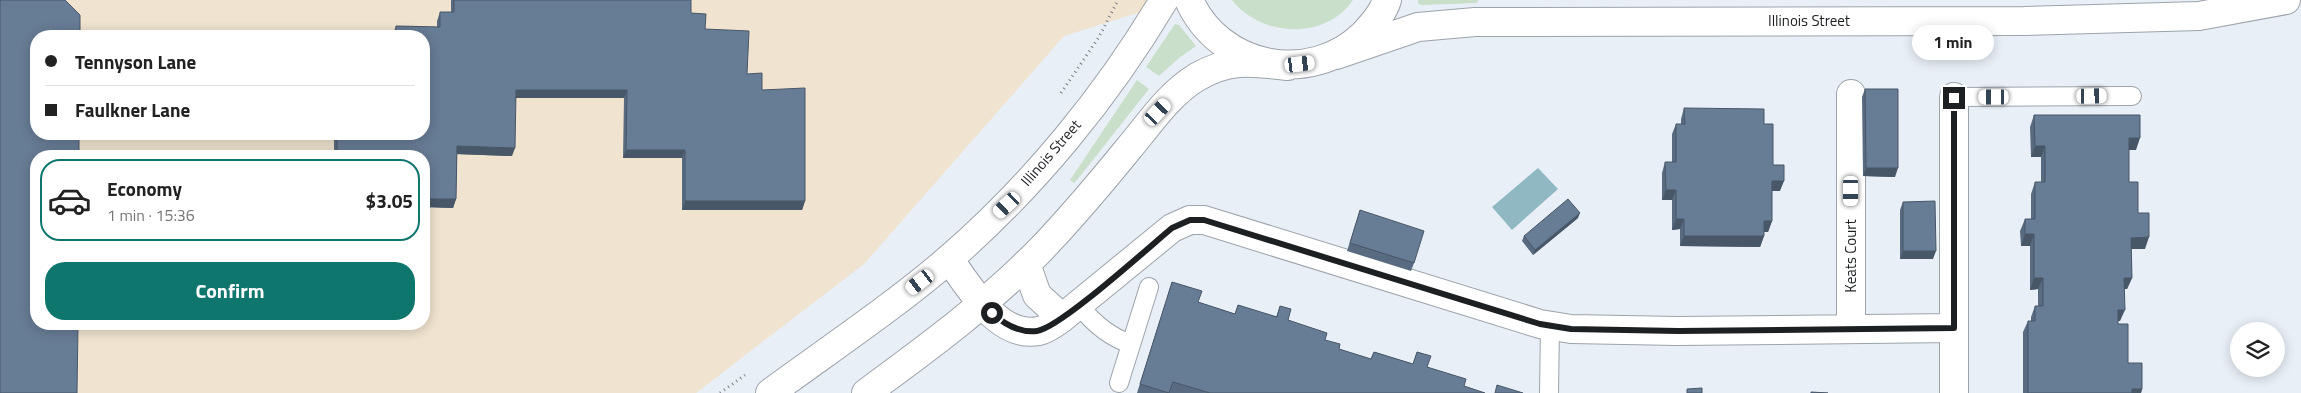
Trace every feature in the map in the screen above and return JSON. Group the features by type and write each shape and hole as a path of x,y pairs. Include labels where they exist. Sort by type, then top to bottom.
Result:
{"street":[{"name":"Illinois Street","path":"770,393 949,259 1007,205 1111,81 1164,0"},
{"path":"1189,0 1208,30 1224,45 1244,57 1288,66"},
{"path":"866,393 982,302 1026,264 1074,214 1158,112 1182,88 1222,64 1245,62 1288,66 1312,63 1336,55 1356,42 1373,24 1388,0"},
{"name":"Illinois Street","path":"1336,55 1418,27 1475,22 2033,21 2199,16 2286,0"},
{"name":"Keats Court","path":"1850,328 1851,94"},
{"path":"1954,98 1954,393"},
{"path":"949,259 982,302 1003,323 1029,331 1046,328 1070,312 1172,228 1190,220 1204,220 1550,326 1571,329 1678,331 1954,328"},
{"path":"1026,264 1037,295 1042,301 1070,312"}],"lane":[{"path":"1954,98 2132,96"},
{"path":"1120,383 1149,286"},
{"path":"1070,312 1093,323 1117,339 1131,344"},
{"path":"1549,393 1550,326"}],"path":[{"path":"1056,99 1099,37 1118,0"},
{"path":"720,393 752,370"}],"shaded area":[{"path":"0,0 1179,0 1064,36 864,264 696,393 0,393"}],"green space":[{"path":"1232,0 1353,0 1341,13 1326,22 1310,28 1293,29 1276,27 1259,21 1244,12"},
{"path":"1418,0 1478,0 1477,3 1422,5 1418,4"},
{"path":"1175,24 1179,25 1196,46 1159,76 1146,67"},
{"path":"1137,80 1149,89 1074,183 1070,180"}],"water":[{"path":"1538,168 1558,189 1512,230 1492,207"}],"building":[{"path":"0,0 65,0 80,15 80,30 30,30 30,140 79,140 79,150 30,150 30,330 78,330 77,393 0,393"},
{"path":"454,0 691,0 691,13 706,14 705,29 749,31 747,74 762,73 762,90 805,88 805,201 685,201 685,150 626,150 627,90 516,90 515,148 457,146 456,199 430,199 430,150 337,150 337,140 430,140 430,30 396,30 396,26 440,27 440,12 454,12"},
{"path":"1865,89 1898,89 1898,168 1866,168"},
{"path":"1684,108 1764,109 1764,124 1773,124 1773,165 1784,165 1784,181 1772,181 1772,221 1764,221 1764,236 1684,236 1684,219 1676,219 1676,190 1666,190 1665,162 1676,162 1676,124 1685,124"},
{"path":"2034,115 2140,115 2140,138 2129,138 2129,182 2138,182 2138,213 2149,213 2149,237 2131,238 2132,278 2124,278 2125,310 2118,310 2118,324 2128,324 2128,363 2142,363 2142,389 2132,389 2132,393 2028,393 2028,321 2035,321 2035,306 2043,306 2043,278 2034,278 2034,234 2025,234 2025,219 2035,219 2035,182 2045,182 2045,146 2035,146"},
{"path":"1568,199 1580,213 1535,250 1524,236"},
{"path":"1935,201 1936,251 1903,251 1903,202"},
{"path":"1360,210 1424,231 1414,263 1350,243"},
{"path":"1172,282 1202,291 1198,302 1235,314 1238,305 1277,317 1280,306 1291,309 1288,320 1327,333 1325,340 1340,344 1339,349 1371,359 1374,352 1413,364 1417,352 1431,356 1427,367 1466,379 1464,386 1485,393 1210,393 1173,382 1169,393 1140,384"},
{"path":"1497,385 1523,393 1495,393"},
{"path":"1702,388 1702,393 1687,393 1687,389"}],"route":[{"path":"992,313 1003,323 1015,328 1029,331 1038,331 1046,328 1070,312 1172,228 1190,220 1204,220 1540,324 1571,329 1678,331 1954,328 1954,98"}]}
